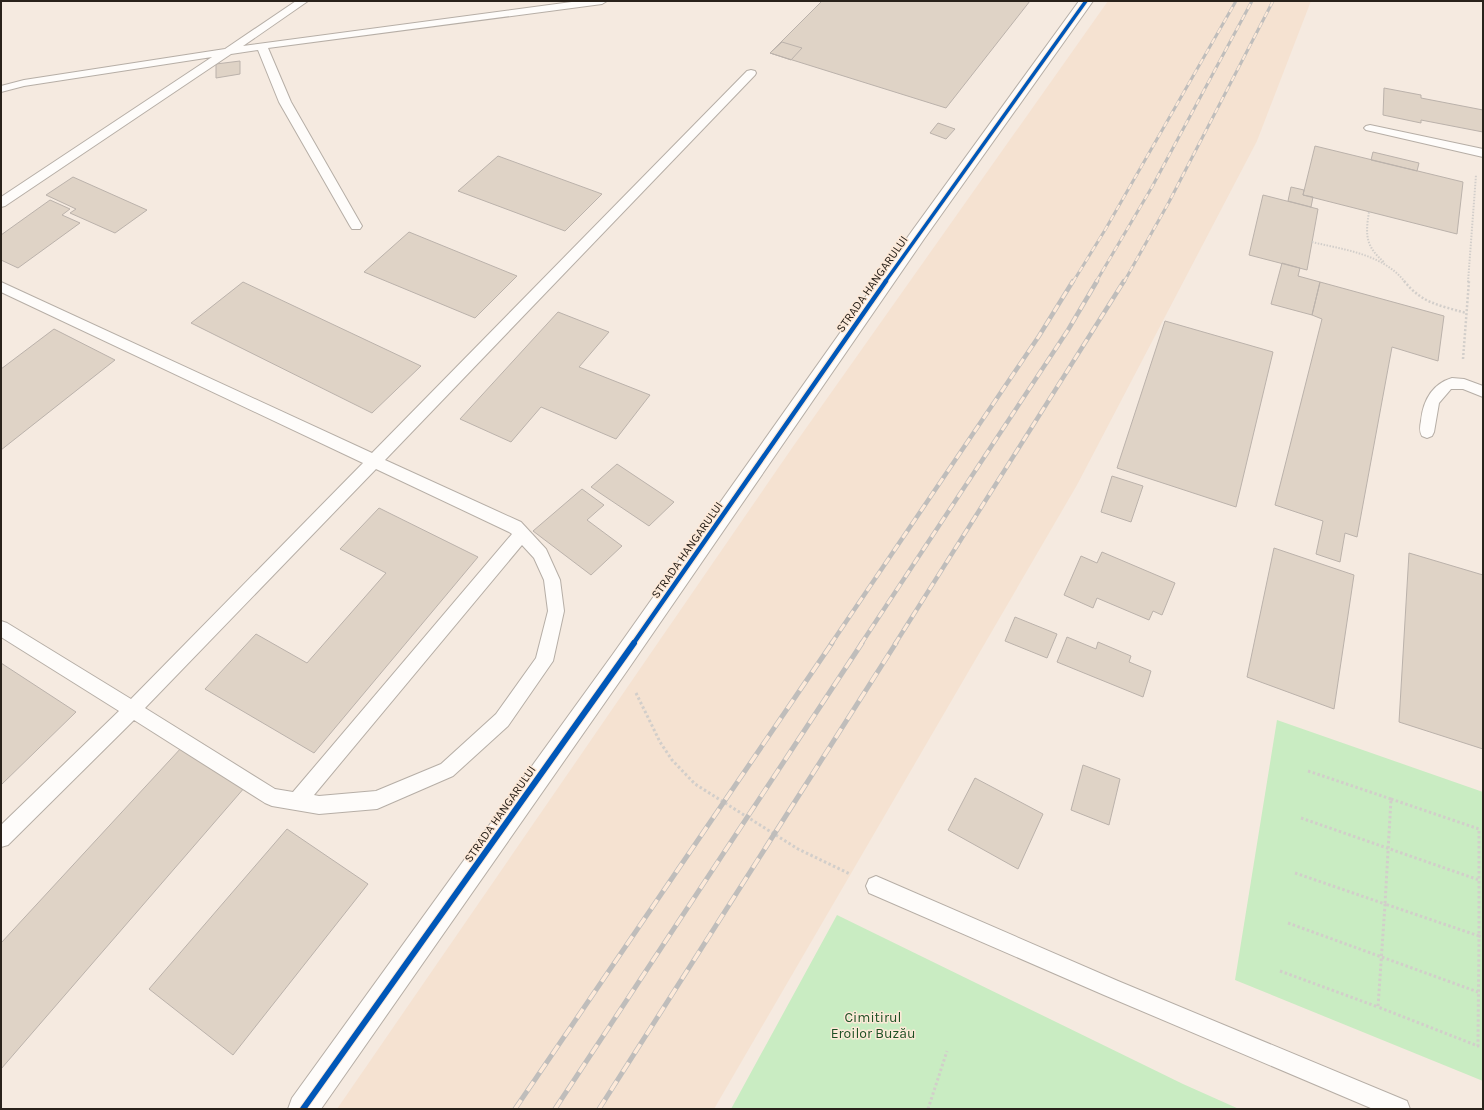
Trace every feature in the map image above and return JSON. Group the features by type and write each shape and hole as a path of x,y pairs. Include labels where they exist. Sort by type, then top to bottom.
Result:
{"street":[{"name":"STRADA HANGARULUI","path":"303,1109 621,662 918,235 1086,1"}],"lane":[{"path":"1,203 303,1"},
{"path":"1,89 24,83 262,46 602,1"},
{"path":"262,46 284,102 356,226"},
{"path":"1,838 132,710 751,73"},
{"path":"1370,128 1480,153"},
{"path":"1,287 515,527 540,554 552,580 556,611 544,661 502,720 447,770 377,800 320,805 272,797 1,628"},
{"path":"1427,432 1431,403 1446,385 1456,383 1462,384 1483,392"},
{"path":"297,801 521,534"},
{"path":"876,886 1111,988 1399,1109"}],"path":[{"path":"1462,384 1466,313 1480,153"},
{"path":"1370,212 1366,228 1367,240 1374,254 1399,273 1420,296 1434,303 1466,313"},
{"path":"1312,242 1370,257 1389,265"},
{"path":"621,662 660,742 672,760 683,772 711,795 725,802 798,849 876,886"},
{"path":"1280,971 1478,1046 1478,992 1481,936 1479,830 1308,771"},
{"path":"1378,1007 1391,799"},
{"path":"1301,818 1479,880"},
{"path":"1295,873 1481,936"},
{"path":"1288,923 1478,992"},
{"path":"928,1109 947,1051"}],"shaded area":[{"path":"1108,1 1311,1 1257,141 1077,485 714,1109 337,1109 792,448"}],"green space":[{"path":"1277,720 1483,792 1483,1081 1235,980"},
{"name":"Cimitirul Eroilor Buzău","path":"837,915 1183,1084 1239,1109 731,1109"}],"building":[{"path":"822,1 1030,1 946,108 770,53"},
{"path":"782,42 802,48 791,60 770,53"},
{"path":"240,61 240,74 216,78 216,64"},
{"path":"1384,88 1421,95 1421,98 1483,110 1483,132 1421,120 1421,123 1383,115"},
{"path":"938,123 955,129 946,139 930,133"},
{"path":"1315,146 1463,182 1457,234 1303,195"},
{"path":"1373,152 1419,163 1417,171 1371,160"},
{"path":"498,156 602,194 565,231 458,191"},
{"path":"73,177 147,210 115,233 70,213 76,209 46,195"},
{"path":"1291,187 1304,190 1303,195 1313,197 1311,207 1288,201"},
{"path":"1263,195 1318,209 1307,270 1249,255"},
{"path":"50,200 70,209 62,215 80,223 18,268 1,260 1,235"},
{"path":"409,232 517,276 475,318 364,272"},
{"path":"1282,263 1300,268 1298,276 1320,282 1312,315 1271,304"},
{"path":"243,282 421,366 372,413 191,323"},
{"path":"1320,282 1444,316 1438,361 1392,347 1357,537 1345,533 1340,562 1316,554 1323,521 1275,505 1322,319 1312,315"},
{"path":"558,312 609,332 579,367 650,395 616,439 541,407 511,442 460,419"},
{"path":"1165,321 1273,352 1236,507 1117,468"},
{"path":"54,329 115,360 1,450 1,369"},
{"path":"617,464 674,502 649,526 591,487"},
{"path":"1112,476 1143,486 1131,522 1101,512"},
{"path":"582,489 604,505 587,520 622,546 591,575 533,531"},
{"path":"379,508 478,557 314,753 205,689 256,634 307,663 386,573 340,549"},
{"path":"1274,548 1354,575 1334,709 1247,677"},
{"path":"1102,552 1175,583 1162,615 1153,611 1149,620 1097,598 1093,608 1064,595 1081,556 1097,563"},
{"path":"1409,553 1483,575 1483,749 1399,722"},
{"path":"1015,617 1057,634 1047,658 1005,641"},
{"path":"1067,637 1096,649 1098,642 1131,656 1129,662 1151,671 1143,697 1057,662"},
{"path":"1,663 76,712 1,785"},
{"path":"182,747 245,787 1,1069 1,943"},
{"path":"1083,765 1120,779 1109,825 1071,810"},
{"path":"975,778 1043,814 1018,869 948,830"},
{"path":"287,829 368,884 233,1055 149,989"}],"railway":[{"path":"1073,282 1105,230 1236,1"},
{"path":"1096,282 1152,187 1252,1"},
{"path":"1124,282 1169,202 1273,1"},
{"path":"831,644 1039,336 1073,281"},
{"path":"861,644 1068,330 1097,281"},
{"path":"895,644 1124,281"},
{"path":"515,1109 832,643"},
{"path":"555,1109 862,643"},
{"path":"599,1109 896,643"}],"cycle path":[{"path":"303,1109 621,661 918,235 1086,1"}]}
